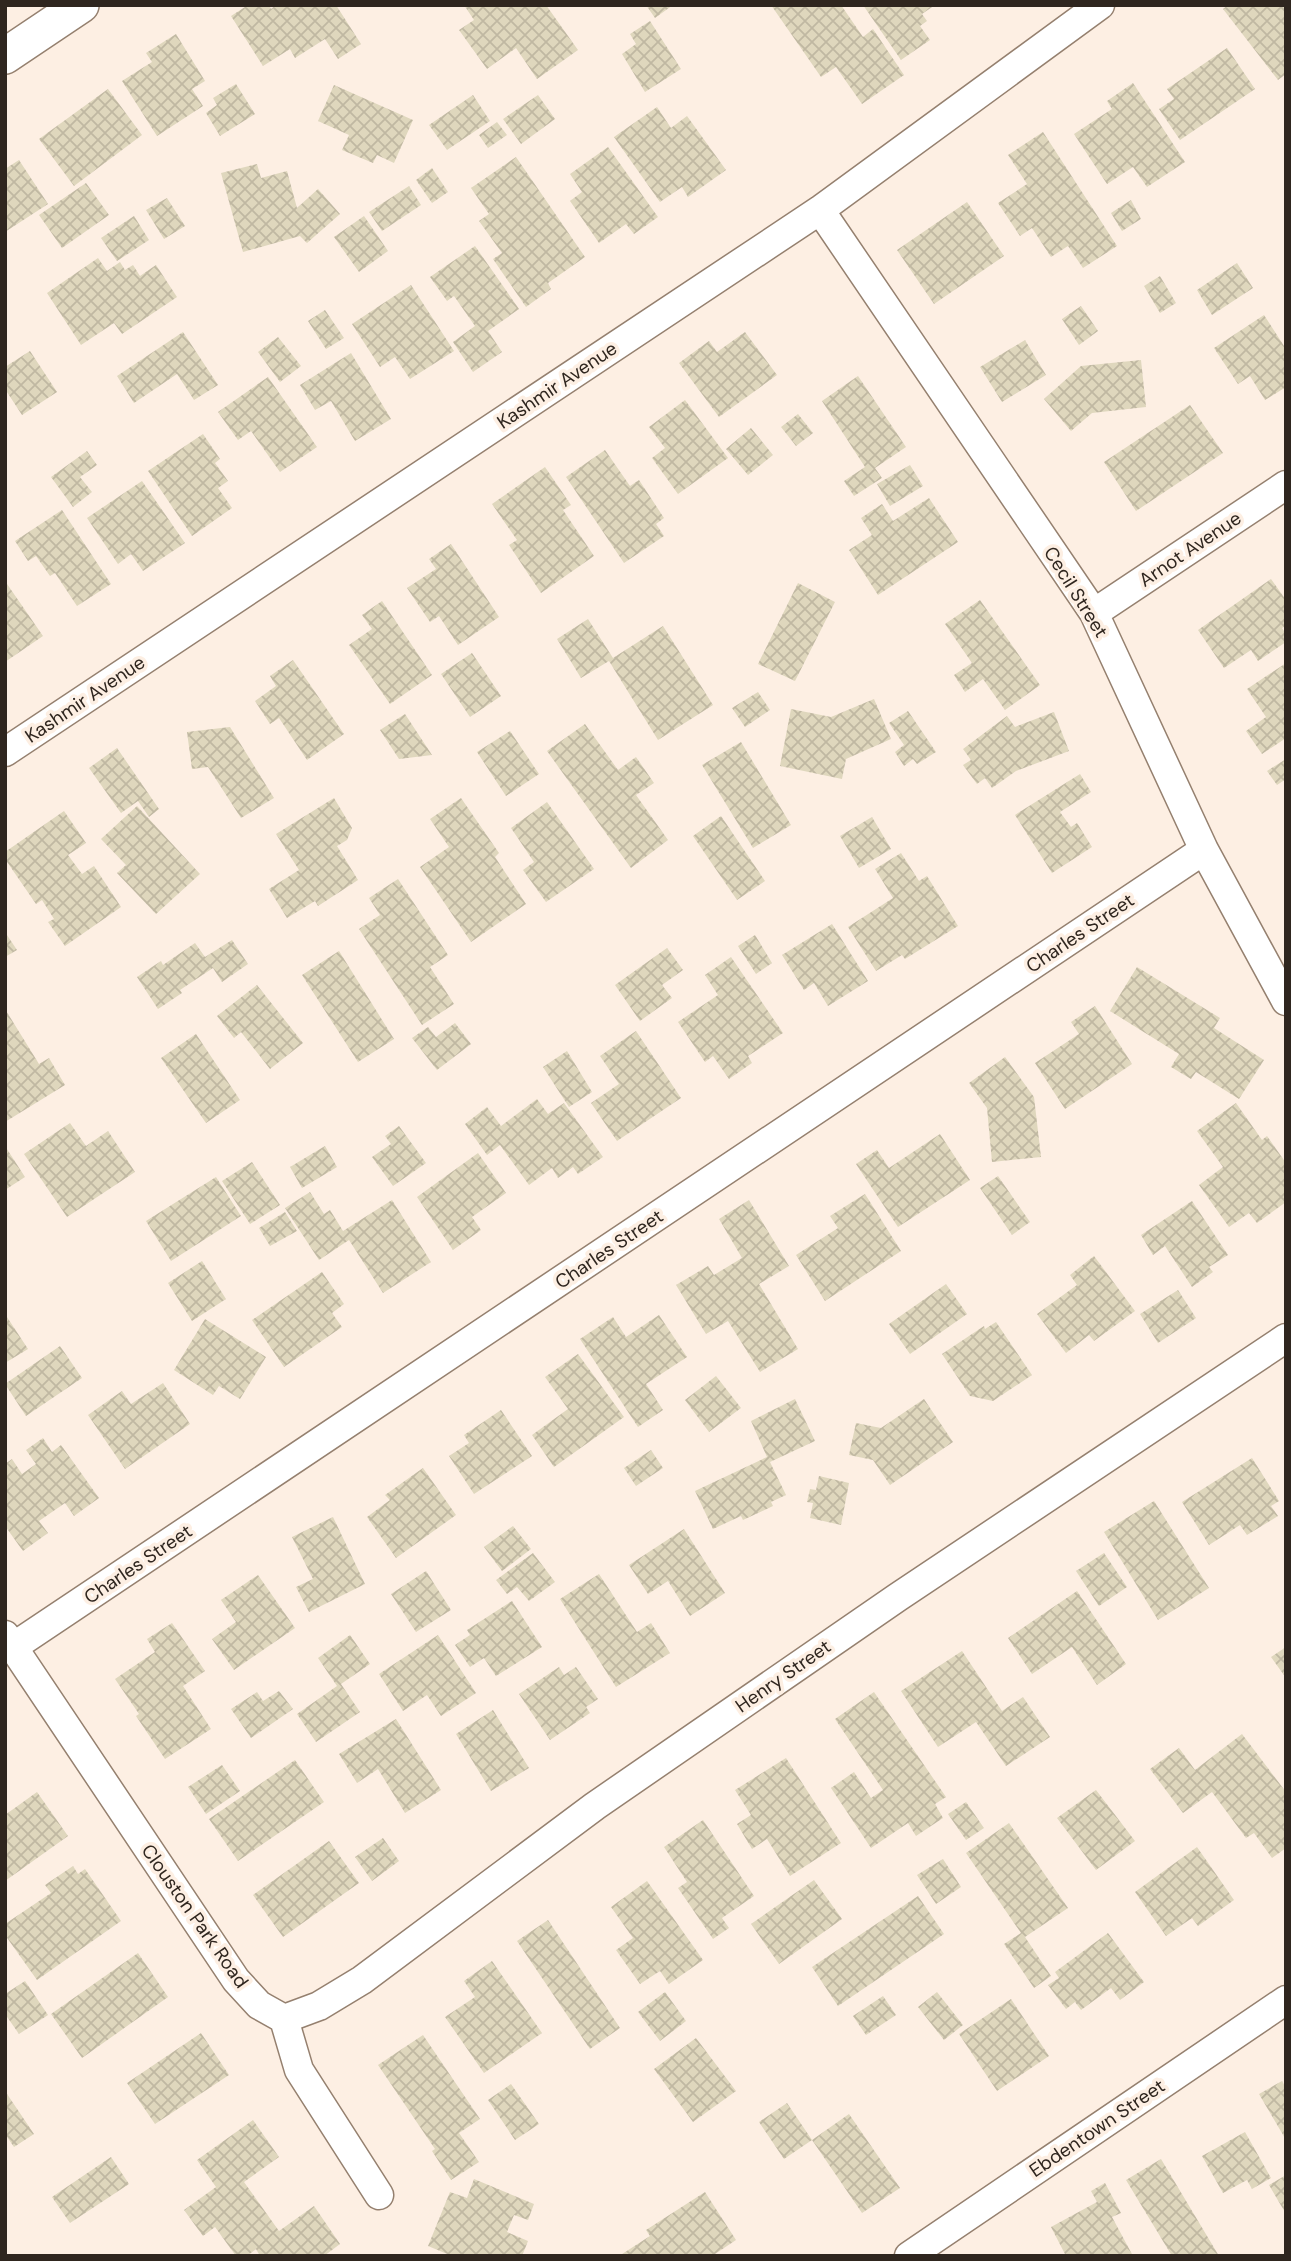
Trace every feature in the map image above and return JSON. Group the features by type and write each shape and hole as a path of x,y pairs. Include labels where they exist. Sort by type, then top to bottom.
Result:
{"street":[{"path":"5,56 82,5"},
{"name":"Kashmir Avenue","path":"5,752 820,210 1100,5"},
{"name":"Cecil Street","path":"820,210 1094,613 1204,850 1286,1001"},
{"name":"Arnot Avenue","path":"1094,613 1286,485"},
{"name":"Charles Street","path":"9,1641 1204,850"},
{"name":"Henry Street","path":"285,2019 319,2006 362,1980 595,1806 898,1597 1286,1338"},
{"name":"Clouston Park Road","path":"9,1641 236,1980 259,2005 285,2019"},
{"name":"Ebdentown Street","path":"909,2256 1286,2000"},
{"path":"285,2019 299,2070 379,2195"}],"building":[{"path":"248,5 269,5 271,9 276,5 336,5 361,44 338,59 325,39 295,58 290,49 263,66 231,16"},
{"path":"464,5 546,5 578,50 537,79 516,48 487,69 459,30 474,20"},
{"path":"646,5 673,5 655,18"},
{"path":"771,5 841,5 863,37 873,29 904,75 862,104 836,67 821,77"},
{"path":"863,5 935,5 922,14 927,21 920,26 930,40 901,60"},
{"path":"1228,5 1286,5 1286,74 1278,80 1223,9"},
{"path":"650,21 681,69 645,92 622,54 636,44 630,34"},
{"path":"176,34 205,81 192,89 203,106 157,136 122,81 152,62 146,53"},
{"path":"1227,48 1255,89 1180,140 1159,109 1174,99 1167,89"},
{"path":"1133,83 1185,162 1147,187 1133,167 1107,184 1074,134 1112,109 1107,101"},
{"path":"236,84 255,114 220,136 206,113 217,105 213,98"},
{"path":"334,85 413,120 394,163 377,155 373,163 342,150 349,135 318,121"},
{"path":"108,89 142,135 74,186 39,139"},
{"path":"473,95 490,121 447,150 429,125"},
{"path":"538,95 555,119 521,144 503,119"},
{"path":"657,107 671,128 687,116 726,170 688,197 682,187 660,202 614,137"},
{"path":"497,122 507,135 488,148 479,135"},
{"path":"1043,132 1117,246 1083,268 1068,246 1051,257 1032,228 1020,236 998,203 1027,184 1008,155"},
{"path":"608,147 658,217 634,234 626,224 599,243 570,201 582,192 570,174"},
{"path":"516,157 585,257 548,283 551,289 526,307 493,259 502,253 479,221 489,214 471,188"},
{"path":"19,160 48,204 5,232 5,169"},
{"path":"257,164 261,178 287,171 297,208 318,189 340,214 307,243 300,236 243,252 221,173"},
{"path":"432,168 448,192 432,203 416,180"},
{"path":"86,183 109,215 62,248 39,215"},
{"path":"409,186 421,205 382,231 369,212"},
{"path":"167,198 185,226 164,239 146,210"},
{"path":"1131,200 1141,219 1122,231 1111,213"},
{"path":"967,202 1004,256 934,304 897,250"},
{"path":"134,216 149,240 117,261 101,238"},
{"path":"364,216 388,251 359,272 334,237"},
{"path":"475,246 519,309 488,331 502,352 473,372 453,342 475,326 454,296 447,301 430,277"},
{"path":"98,258 107,271 120,262 125,270 133,265 140,276 156,265 177,297 122,334 114,323 81,345 47,293"},
{"path":"1237,263 1253,288 1212,315 1197,290"},
{"path":"1160,276 1176,303 1160,313 1144,286"},
{"path":"411,285 454,351 410,379 395,357 380,367 352,324"},
{"path":"1081,306 1098,331 1079,345 1062,319"},
{"path":"325,310 344,338 326,349 308,321"},
{"path":"1264,315 1286,349 1286,387 1265,400 1250,376 1238,384 1214,348"},
{"path":"183,332 218,385 194,400 177,374 134,403 117,376"},
{"path":"745,332 777,375 719,417 679,363 709,341 717,352"},
{"path":"278,337 301,366 280,382 258,352"},
{"path":"1025,340 1046,375 1002,402 980,367"},
{"path":"30,351 57,392 22,415 5,389 5,367"},
{"path":"351,353 391,419 355,441 331,401 315,410 300,385"},
{"path":"1141,360 1146,407 1092,413 1071,431 1044,399 1081,366"},
{"path":"858,376 906,447 875,468 882,478 854,496 844,481 865,467 822,401"},
{"path":"268,377 317,447 280,472 251,431 238,440 218,412"},
{"path":"685,400 728,458 678,494 652,458 665,448 649,427"},
{"path":"1190,405 1223,453 1136,511 1104,462"},
{"path":"798,414 813,433 796,446 781,427"},
{"path":"751,428 773,455 748,475 726,449"},
{"path":"203,434 220,459 215,463 228,481 218,488 232,508 192,536 148,471"},
{"path":"605,450 630,486 639,480 664,518 656,524 664,536 624,563 566,477"},
{"path":"87,451 97,465 80,477 92,492 73,507 51,477"},
{"path":"910,465 923,486 890,506 877,484"},
{"path":"545,467 571,505 563,510 594,556 541,593 509,545 517,540 492,504"},
{"path":"142,481 185,543 143,571 131,554 118,564 87,518"},
{"path":"929,498 958,542 878,595 849,550 872,535 861,518 882,504 893,521"},
{"path":"62,510 111,584 77,606 55,573 50,576 36,556 28,561 15,541"},
{"path":"451,544 499,617 458,645 439,616 430,622 407,588 436,569 429,559"},
{"path":"1271,579 1286,600 1286,626 1282,628 1286,634 1286,642 1258,661 1251,650 1224,668 1198,630"},
{"path":"5,581 43,636 5,662"},
{"path":"798,583 835,602 795,681 758,664"},
{"path":"980,600 1040,685 1005,710 983,679 965,692 954,675 972,663 945,624"},
{"path":"382,601 432,675 390,704 349,645 372,629 362,615"},
{"path":"588,619 613,658 663,626 713,705 658,740 609,661 581,678 557,639"},
{"path":"472,653 501,696 470,717 441,674"},
{"path":"293,660 344,734 307,760 279,718 270,724 255,701 276,686 270,676"},
{"path":"1286,663 1286,738 1262,754 1246,731 1266,717 1247,689"},
{"path":"758,692 770,710 745,727 732,708"},
{"path":"874,699 891,739 846,759 842,779 780,766 791,709 831,717"},
{"path":"908,711 936,752 917,764 913,759 904,766 895,752 904,745 889,723"},
{"path":"1054,712 1069,751 1016,771 992,788 985,778 977,784 963,765 971,760 963,749 1007,716 1015,727"},
{"path":"405,714 432,755 399,759 380,730"},
{"path":"585,724 618,770 636,757 654,783 636,795 668,840 631,868 547,751"},
{"path":"230,727 274,798 241,818 208,767 192,769 187,732"},
{"path":"510,731 539,774 506,796 477,752"},
{"path":"741,742 791,825 753,848 702,765"},
{"path":"117,748 159,809 149,817 138,801 121,813 89,768"},
{"path":"1286,759 1286,779 1277,785 1267,771"},
{"path":"1080,774 1091,792 1060,812 1071,827 1077,823 1092,847 1052,873 1015,815"},
{"path":"334,798 352,828 347,840 337,846 358,880 318,906 315,901 287,918 269,889 299,870 276,834"},
{"path":"461,798 499,853 495,857 526,904 471,942 420,867 449,847 430,819"},
{"path":"547,802 594,869 546,902 523,870 534,862 511,828"},
{"path":"137,806 200,874 156,914 117,873 126,865 101,839"},
{"path":"64,811 86,843 68,855 82,874 94,866 121,907 65,946 48,922 54,919 42,900 36,904 5,859 5,852"},
{"path":"721,816 765,881 737,900 693,836"},
{"path":"872,817 891,849 859,868 840,836"},
{"path":"901,853 919,881 927,876 958,926 905,959 902,955 876,971 848,927 893,898 875,869"},
{"path":"398,879 448,955 430,967 454,1004 422,1025 359,929 380,915 369,898"},
{"path":"832,924 868,981 828,1006 814,983 804,990 782,955"},
{"path":"5,932 17,950 5,957"},
{"path":"755,935 772,963 756,974 738,946"},
{"path":"232,940 248,964 222,982 213,968 158,1009 137,977 161,961 163,965 195,943 205,957"},
{"path":"667,948 683,970 662,985 672,998 640,1021 615,985"},
{"path":"339,951 394,1039 358,1062 302,975"},
{"path":"731,957 783,1033 748,1056 752,1063 729,1079 713,1056 705,1062 678,1022 718,995 705,975"},
{"path":"1137,967 1220,1018 1214,1028 1264,1060 1239,1099 1196,1072 1191,1079 1171,1067 1179,1054 1110,1011"},
{"path":"257,985 303,1043 270,1069 241,1032 234,1038 217,1016"},
{"path":"1095,1006 1132,1064 1065,1109 1035,1063 1079,1034 1071,1022"},
{"path":"5,1009 39,1064 49,1058 65,1085 5,1122"},
{"path":"455,1023 471,1044 437,1070 412,1038 428,1027 436,1037"},
{"path":"636,1031 681,1098 617,1141 591,1103 619,1084 600,1056"},
{"path":"196,1034 240,1100 206,1123 161,1058"},
{"path":"567,1051 592,1092 569,1107 543,1067"},
{"path":"1005,1057 1034,1097 1041,1157 992,1162 987,1108 969,1083"},
{"path":"537,1099 548,1114 564,1103 603,1157 578,1174 573,1167 558,1178 552,1168 529,1185 500,1145 487,1155 465,1124 487,1107 501,1126"},
{"path":"1236,1103 1262,1140 1267,1136 1286,1163 1286,1202 1257,1223 1249,1213 1229,1227 1199,1185 1223,1167 1197,1131"},
{"path":"70,1123 86,1146 108,1131 135,1172 67,1217 24,1154"},
{"path":"399,1126 426,1163 393,1186 372,1157 391,1144 385,1136"},
{"path":"940,1134 970,1180 898,1227 856,1164 877,1150 889,1168"},
{"path":"5,1146 25,1177 5,1190"},
{"path":"325,1146 337,1167 302,1188 290,1167"},
{"path":"478,1153 506,1193 472,1217 481,1230 453,1250 417,1197"},
{"path":"252,1162 280,1205 250,1224 222,1181"},
{"path":"998,1176 1030,1222 1012,1235 980,1188"},
{"path":"216,1177 241,1216 171,1261 146,1221"},
{"path":"310,1192 324,1214 330,1210 343,1231 392,1200 431,1262 383,1293 349,1240 319,1260 285,1208"},
{"path":"865,1194 901,1251 825,1301 796,1255 838,1228 830,1216"},
{"path":"749,1200 789,1266 759,1284 798,1349 760,1372 728,1321 706,1334 676,1285 708,1266 714,1275 742,1258 719,1219"},
{"path":"1192,1201 1228,1255 1209,1267 1213,1272 1192,1287 1165,1246 1153,1255 1141,1235"},
{"path":"285,1212 297,1231 270,1246 259,1228"},
{"path":"1094,1256 1135,1311 1094,1341 1089,1335 1066,1353 1037,1314 1077,1285 1070,1275"},
{"path":"202,1261 226,1299 192,1321 168,1283"},
{"path":"322,1272 344,1304 332,1313 342,1327 284,1367 252,1320"},
{"path":"946,1284 967,1314 910,1354 889,1324"},
{"path":"1178,1290 1196,1318 1158,1343 1140,1314"},
{"path":"5,1314 28,1349 5,1363"},
{"path":"659,1315 687,1357 646,1384 663,1410 638,1427 580,1339 613,1317 626,1337"},
{"path":"205,1319 266,1357 240,1399 219,1386 213,1395 174,1370"},
{"path":"996,1322 1032,1375 993,1401 970,1396 942,1354 984,1326 985,1329"},
{"path":"60,1346 82,1378 26,1416 5,1384"},
{"path":"578,1354 624,1417 554,1467 532,1435 568,1409 545,1377"},
{"path":"716,1376 741,1408 709,1432 685,1400"},
{"path":"163,1383 190,1424 125,1469 88,1415 122,1391 131,1404"},
{"path":"795,1399 815,1441 770,1462 786,1495 771,1502 773,1506 743,1520 741,1516 713,1529 695,1491 767,1457 751,1421"},
{"path":"924,1399 953,1442 890,1485 873,1460 849,1455 856,1423 881,1428"},
{"path":"501,1410 532,1456 474,1494 449,1456 469,1443 464,1435"},
{"path":"43,1438 52,1452 61,1445 99,1498 74,1516 65,1503 39,1521 48,1533 23,1551 5,1526 5,1464 12,1459 22,1474 36,1464 26,1450"},
{"path":"651,1450 663,1468 636,1486 624,1468"},
{"path":"1252,1458 1279,1501 1271,1506 1278,1516 1247,1535 1240,1525 1209,1545 1182,1502"},
{"path":"423,1468 456,1515 396,1558 367,1517 390,1500 385,1495"},
{"path":"819,1476 849,1483 841,1525 810,1518 813,1503 807,1502 810,1489 816,1490"},
{"path":"1154,1501 1209,1588 1158,1620 1104,1532"},
{"path":"333,1517 365,1584 309,1612 296,1587 313,1579 292,1537"},
{"path":"513,1526 531,1549 502,1571 484,1547"},
{"path":"684,1529 725,1593 690,1616 668,1581 648,1594 629,1565"},
{"path":"533,1553 555,1582 529,1601 517,1587 507,1594 496,1580"},
{"path":"1104,1553 1127,1587 1099,1606 1076,1571"},
{"path":"426,1571 451,1610 416,1632 391,1594"},
{"path":"599,1574 637,1632 651,1623 670,1653 616,1687 560,1599"},
{"path":"258,1575 295,1628 234,1670 212,1639 236,1622 221,1600"},
{"path":"1077,1591 1126,1664 1097,1685 1072,1647 1032,1674 1008,1638"},
{"path":"512,1601 542,1647 496,1676 484,1658 470,1667 455,1645 470,1635 467,1630"},
{"path":"172,1623 205,1671 183,1686 211,1729 165,1759 115,1679 155,1652 147,1639"},
{"path":"350,1635 370,1664 341,1684 360,1712 316,1742 297,1714 337,1686 318,1658"},
{"path":"438,1635 476,1693 441,1716 427,1695 403,1711 379,1674"},
{"path":"1286,1647 1286,1678 1271,1657"},
{"path":"962,1651 1002,1711 1023,1697 1050,1737 1006,1766 976,1722 938,1747 901,1691"},
{"path":"559,1667 564,1675 576,1667 598,1699 586,1707 590,1713 550,1740 519,1694"},
{"path":"279,1691 293,1709 251,1738 231,1709 257,1692 263,1701"},
{"path":"874,1692 946,1797 935,1804 943,1818 916,1836 908,1823 871,1848 831,1788 854,1772 871,1798 883,1790 835,1719"},
{"path":"493,1710 529,1768 491,1791 456,1734"},
{"path":"396,1719 441,1790 405,1813 378,1769 357,1783 339,1754"},
{"path":"1242,1734 1286,1792 1286,1848 1272,1858 1254,1833 1246,1838 1212,1792 1183,1813 1150,1769 1179,1748 1195,1770"},
{"path":"786,1758 841,1843 790,1876 767,1839 752,1849 737,1824 751,1815 735,1790"},
{"path":"295,1760 324,1802 238,1861 209,1819"},
{"path":"222,1765 240,1791 206,1814 188,1787"},
{"path":"1096,1790 1135,1841 1096,1870 1057,1818"},
{"path":"37,1792 68,1836 5,1881 5,1815"},
{"path":"966,1802 984,1828 966,1840 948,1814"},
{"path":"703,1820 754,1896 722,1918 729,1928 713,1939 678,1888 687,1882 664,1847"},
{"path":"1009,1823 1068,1908 1025,1937 1051,1976 1034,1988 1004,1944 1021,1933 966,1853"},
{"path":"383,1838 399,1861 372,1881 355,1857"},
{"path":"329,1841 359,1883 283,1937 253,1895"},
{"path":"1197,1847 1234,1900 1198,1926 1192,1918 1166,1936 1135,1892"},
{"path":"943,1859 961,1887 936,1904 917,1875"},
{"path":"73,1866 78,1874 85,1869 121,1921 37,1980 5,1935 5,1924 51,1893 45,1885"},
{"path":"814,1880 842,1919 779,1964 751,1924"},
{"path":"647,1881 703,1960 669,1984 660,1971 640,1984 616,1950 633,1938 611,1907"},
{"path":"918,1896 944,1934 838,2006 812,1967"},
{"path":"548,1920 620,2028 590,2049 517,1941"},
{"path":"1108,1933 1144,1982 1120,2000 1111,1988 1081,2010 1075,2002 1066,2009 1048,1985 1059,1978 1055,1972"},
{"path":"138,1953 168,1997 82,2058 51,2014"},
{"path":"492,1961 542,2033 484,2073 445,2017 475,1997 464,1981"},
{"path":"25,1981 48,2015 19,2034 5,2014 5,1994"},
{"path":"665,1992 686,2021 660,2041 638,2012"},
{"path":"937,1992 963,2025 944,2040 918,2007"},
{"path":"883,1996 896,2015 866,2035 853,2016"},
{"path":"1011,1999 1049,2056 997,2091 959,2034"},
{"path":"201,2033 229,2075 155,2124 127,2083"},
{"path":"423,2035 480,2119 459,2133 479,2162 451,2180 432,2151 435,2149 378,2065"},
{"path":"696,2038 736,2091 693,2122 654,2069"},
{"path":"1282,2081 1286,2088 1286,2140 1259,2094"},
{"path":"511,2084 539,2124 515,2140 488,2100"},
{"path":"5,2091 34,2134 14,2147 5,2134"},
{"path":"787,2103 812,2140 784,2159 759,2122"},
{"path":"849,2114 900,2188 862,2213 812,2140"},
{"path":"253,2120 279,2157 244,2182 279,2231 314,2206 340,2244 324,2256 260,2256 256,2249 247,2256 236,2256 215,2227 203,2236 184,2210 216,2187 197,2160"},
{"path":"1245,2132 1271,2178 1252,2189 1247,2180 1223,2193 1202,2156"},
{"path":"111,2157 129,2184 70,2223 52,2197"},
{"path":"1161,2159 1219,2256 1172,2256 1126,2180"},
{"path":"1286,2175 1286,2214 1269,2185"},
{"path":"474,2179 534,2204 528,2220 514,2215 507,2232 528,2241 522,2256 452,2256 428,2246 450,2192 467,2198"},
{"path":"1105,2183 1121,2213 1112,2217 1133,2256 1066,2256 1051,2227 1097,2202 1091,2191"},
{"path":"705,2192 736,2240 712,2256 619,2256 650,2236 646,2230"}]}
